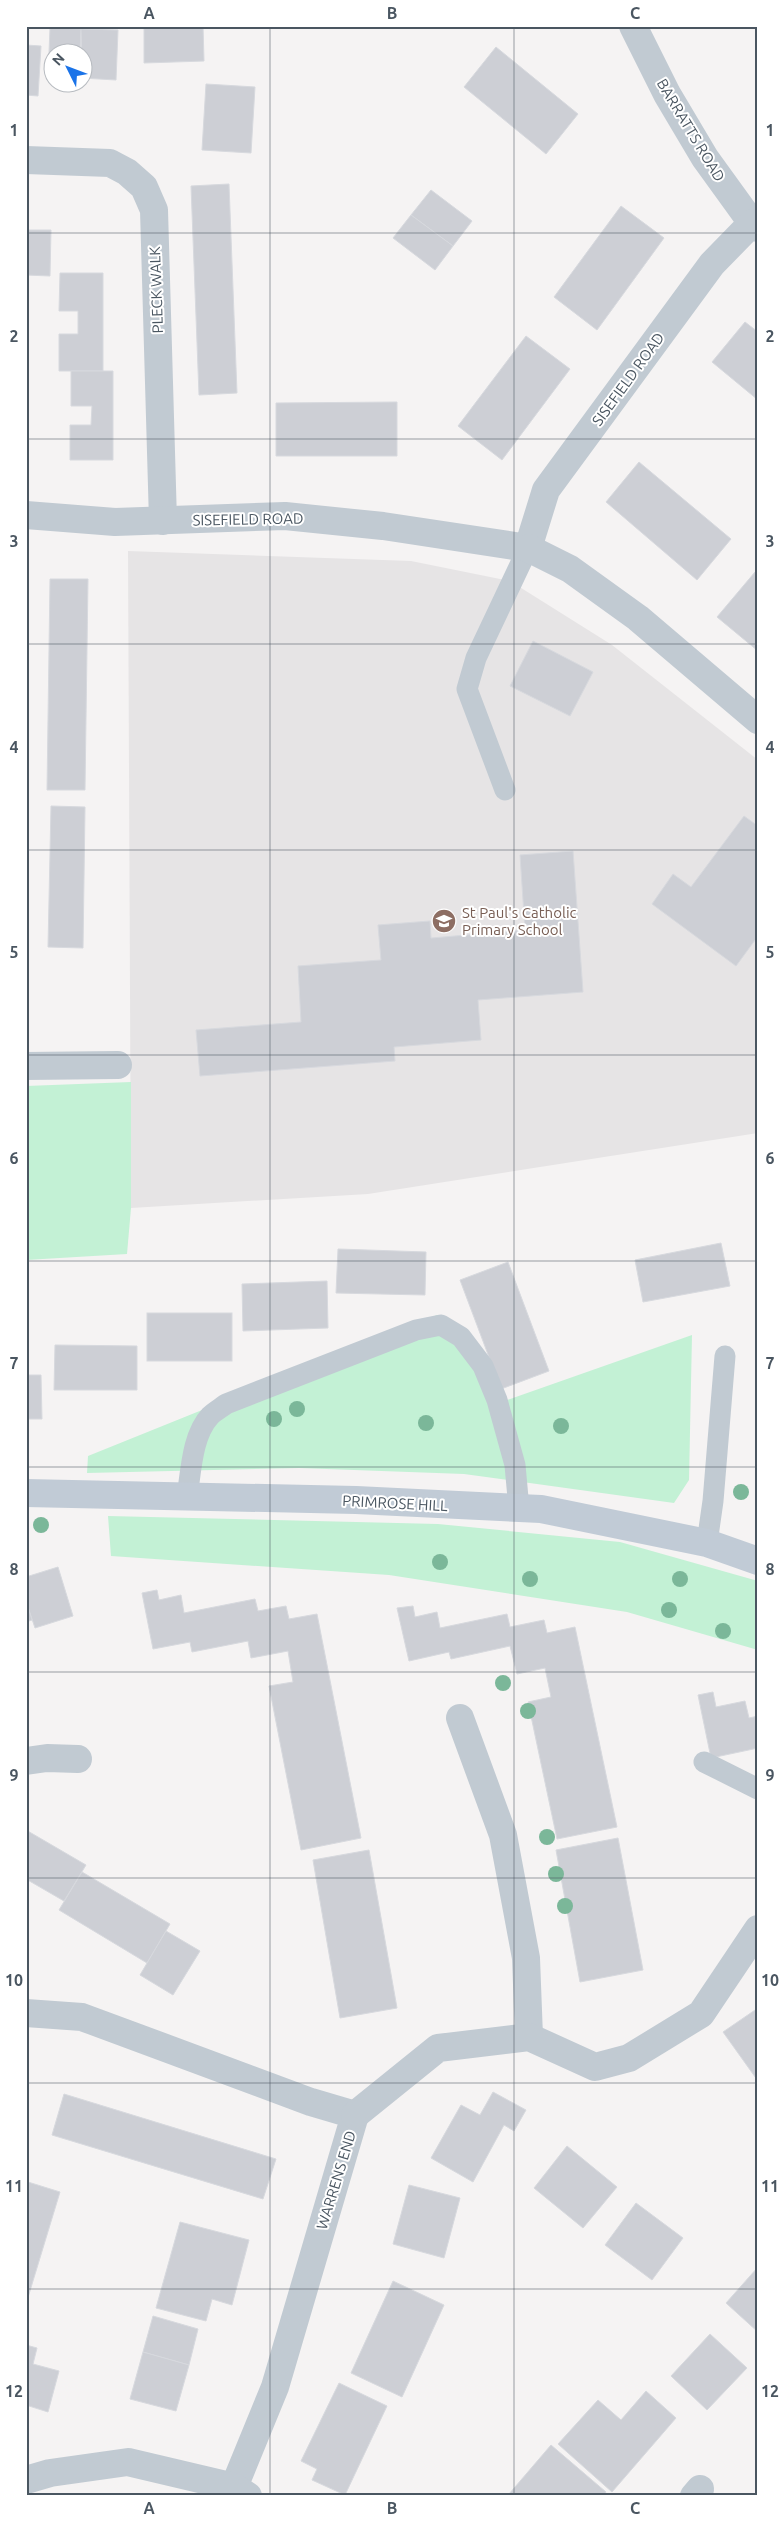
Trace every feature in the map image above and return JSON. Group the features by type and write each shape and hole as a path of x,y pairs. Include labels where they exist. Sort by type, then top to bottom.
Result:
{"street":[{"name":"BARRATTS ROAD","path":"633,26 667,94 704,158 755,225"},
{"name":"PLECK WALK","path":"26,160 110,163 127,172 144,187 154,210 163,521"},
{"name":"SISEFIELD ROAD","path":"528,548 546,490 712,264 755,225"},
{"name":"SISEFIELD ROAD","path":"26,516 115,522 285,516 383,526 528,548 570,570 638,618 758,720"},
{"path":"26,1066 118,1065"},
{"name":"PRIMROSE HILL","path":"26,1493 356,1500 541,1509 708,1543 758,1561"},
{"path":"460,1718 503,1835 526,1958 529,2037"},
{"path":"26,1760 46,1758 78,1759"},
{"path":"355,2115 438,2048 529,2037 594,2067 629,2058 701,2014 758,1930"},
{"name":"WARRENS END","path":"26,2013 82,2017 311,2102 355,2115 275,2387 241,2492"},
{"path":"26,2480 50,2473 128,2462 241,2492"}],"lane":[{"path":"505,790 467,689 476,658 528,548"},
{"path":"187,1497 192,1460 199,1436 209,1416 226,1404 416,1330 441,1325 461,1337 483,1366 497,1400 516,1465 518,1509"},
{"path":"708,1543 725,1356"},
{"path":"704,1762 758,1789"}],"shaded area":[{"name":"St Paul's Catholic Primary School","path":"128,551 411,561 510,581 612,645 758,760 758,1133 368,1194 131,1208"}],"green space":[{"path":"26,309 29,485 26,485"},
{"path":"131,1082 131,1208 127,1254 26,1260 26,1086"},
{"path":"437,1315 457,1324 493,1405 692,1335 689,1480 674,1503 464,1474 299,1468 87,1473 88,1456"},
{"path":"108,1516 438,1524 620,1542 758,1581 758,1650 627,1612 389,1575 111,1556"}],"building":[{"path":"144,26 203,26 204,61 144,63"},
{"path":"50,28 81,29 80,42 49,42"},
{"path":"81,29 118,30 116,80 92,79 92,42 81,42"},
{"path":"26,45 41,46 38,96 26,95"},
{"path":"496,47 578,114 546,154 464,87"},
{"path":"206,84 255,87 251,153 202,150"},
{"path":"229,184 237,393 199,395 191,186"},
{"path":"431,190 472,221 453,246 411,215"},
{"path":"621,206 664,238 597,330 554,297"},
{"path":"411,215 453,246 435,270 393,238"},
{"path":"26,230 51,230 50,276 26,275"},
{"path":"60,273 103,273 103,371 59,371 59,334 78,334 78,311 59,311"},
{"path":"745,322 758,332 758,400 712,362"},
{"path":"526,336 570,369 502,460 458,426"},
{"path":"71,371 113,371 113,460 70,460 70,425 91,425 92,406 71,406"},
{"path":"397,402 397,456 276,456 276,403"},
{"path":"639,462 731,539 697,580 606,502"},
{"path":"755,572 758,575 758,651 717,617"},
{"path":"50,579 88,579 85,790 47,790"},
{"path":"533,641 593,672 570,716 510,686"},
{"path":"51,806 85,807 83,948 48,947"},
{"path":"744,816 758,826 758,936 736,966 652,904 673,874 691,887"},
{"path":"573,851 583,992 478,1000 481,1040 394,1047 395,1061 200,1076 196,1030 301,1022 298,966 381,960 378,925 430,921 431,938 525,930 520,855"},
{"path":"721,1243 730,1286 643,1302 635,1260"},
{"path":"338,1249 426,1252 425,1295 336,1293"},
{"path":"508,1262 549,1371 501,1389 460,1280"},
{"path":"327,1281 328,1328 243,1331 242,1284"},
{"path":"147,1313 232,1313 232,1361 147,1361"},
{"path":"55,1345 137,1346 137,1390 54,1390"},
{"path":"26,1375 41,1375 42,1419 26,1419"},
{"path":"58,1567 73,1616 35,1628 26,1601 26,1577"},
{"path":"157,1590 159,1600 181,1595 184,1613 255,1599 258,1611 286,1606 289,1619 317,1614 361,1838 301,1850 269,1686 293,1682 288,1651 251,1658 248,1641 192,1652 190,1642 153,1649 142,1593"},
{"path":"26,1601 32,1620 26,1622"},
{"path":"413,1606 415,1617 437,1612 440,1628 507,1614 510,1627 544,1620 547,1633 575,1627 617,1827 557,1839 528,1702 551,1697 545,1668 517,1674 510,1646 451,1659 449,1652 409,1661 397,1608"},
{"path":"713,1692 716,1707 745,1701 749,1718 758,1716 758,1748 711,1758 698,1695"},
{"path":"26,1830 86,1865 64,1901 26,1879"},
{"path":"618,1838 643,1970 580,1982 556,1850"},
{"path":"369,1850 397,2008 340,2018 313,1860"},
{"path":"82,1872 170,1924 147,1963 59,1910"},
{"path":"166,1931 200,1951 173,1995 140,1975"},
{"path":"758,2008 758,2081 723,2032"},
{"path":"493,2092 526,2110 514,2131 504,2125 473,2182 431,2158 461,2105 480,2115"},
{"path":"64,2094 276,2159 263,2199 52,2135"},
{"path":"567,2146 617,2187 583,2228 534,2188"},
{"path":"28,2182 60,2192 26,2304 26,2190"},
{"path":"409,2185 460,2198 444,2258 393,2244"},
{"path":"636,2203 683,2238 652,2280 605,2245"},
{"path":"180,2222 249,2240 232,2305 212,2299 206,2321 156,2308"},
{"path":"758,2267 758,2332 726,2303"},
{"path":"393,2281 444,2305 402,2397 351,2373"},
{"path":"153,2316 198,2329 189,2365 143,2352"},
{"path":"710,2334 747,2368 707,2410 671,2376"},
{"path":"26,2345 37,2348 33,2364 59,2371 48,2412 26,2405"},
{"path":"143,2352 189,2365 176,2411 130,2399"},
{"path":"339,2383 387,2406 345,2495 312,2480 317,2469 301,2461"},
{"path":"646,2391 676,2418 612,2492 558,2444 598,2400 621,2420"},
{"path":"551,2445 606,2492 603,2496 511,2496 509,2494"}],"place":[{"name":"St Paul's Catholic Primary School","path":"444,921"}]}
